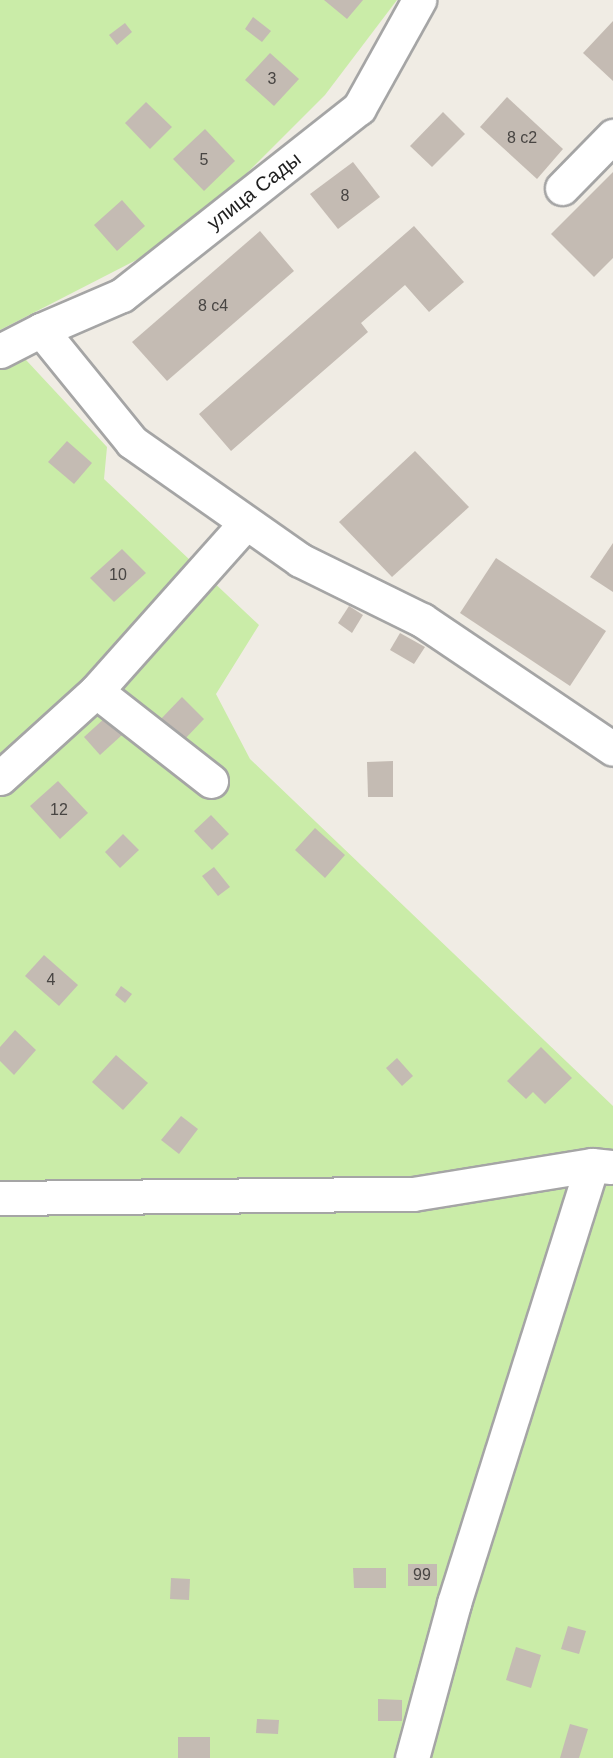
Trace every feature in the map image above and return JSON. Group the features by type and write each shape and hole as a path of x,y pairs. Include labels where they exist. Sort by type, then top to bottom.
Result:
{"street":[{"name":"улица Сады","path":"0,351 41,330 122,296 359,108 419,0"},
{"path":"562,188 613,136"},
{"path":"41,330 132,442 245,524 300,560 422,620 613,748"},
{"path":"0,778 96,691 245,524"},
{"path":"96,691 212,781"},
{"path":"0,1198 413,1194 603,1166 454,1603 412,1758"}],"green space":[{"path":"0,0 397,0 325,95 185,235 0,330"},
{"path":"0,332 107,447 104,479 259,625 216,694 250,759 613,1106 613,1758 0,1758"}],"building":[{"path":"324,0 363,0 347,19"},
{"path":"253,17 271,31 262,42 245,29"},
{"path":"613,21 613,81 583,53"},
{"path":"125,23 132,32 117,45 109,35"},
{"path":"270,53 299,79 274,106 245,80"},
{"path":"507,97 563,149 537,179 480,127"},
{"path":"146,102 172,127 150,149 125,123"},
{"path":"443,112 465,134 432,167 410,146"},
{"path":"205,129 235,161 204,191 173,159"},
{"path":"353,162 380,197 338,229 310,194"},
{"path":"613,172 613,258 594,277 551,234"},
{"path":"122,200 145,226 117,251 94,225"},
{"path":"414,226 464,282 429,312 405,285 361,323 368,332 231,451 199,414"},
{"path":"260,231 294,271 167,381 132,342"},
{"path":"67,441 92,463 74,484 48,462"},
{"path":"415,451 469,507 392,577 339,522"},
{"path":"613,543 613,592 590,577"},
{"path":"122,549 146,573 114,602 90,578"},
{"path":"496,558 606,631 570,686 460,613"},
{"path":"349,606 363,615 352,633 338,623"},
{"path":"400,633 425,647 414,664 390,650"},
{"path":"182,697 204,719 182,742 159,721"},
{"path":"106,717 122,735 100,755 84,737"},
{"path":"393,761 393,797 368,797 367,762"},
{"path":"58,781 88,813 60,839 30,806"},
{"path":"211,815 229,834 212,850 194,831"},
{"path":"315,828 345,855 325,878 295,850"},
{"path":"123,834 139,850 120,868 105,852"},
{"path":"214,867 230,887 218,896 202,876"},
{"path":"44,955 78,985 59,1006 25,976"},
{"path":"121,986 132,994 125,1003 115,995"},
{"path":"15,1030 36,1050 14,1075 0,1061 0,1047"},
{"path":"541,1047 572,1078 545,1104 533,1092 526,1099 507,1081"},
{"path":"116,1055 148,1083 123,1110 92,1082"},
{"path":"397,1058 413,1076 402,1086 386,1068"},
{"path":"181,1116 198,1129 179,1154 161,1140"},
{"path":"408,1564 437,1564 437,1586 408,1586"},
{"path":"353,1568 386,1568 386,1588 354,1588"},
{"path":"171,1578 190,1579 189,1600 170,1599"},
{"path":"568,1626 586,1631 579,1654 561,1649"},
{"path":"516,1647 541,1655 531,1688 506,1680"},
{"path":"378,1699 402,1700 402,1721 378,1721"},
{"path":"257,1719 279,1720 278,1734 256,1733"},
{"path":"570,1724 588,1729 579,1758 560,1758"},
{"path":"178,1737 210,1737 210,1758 178,1758"}]}
